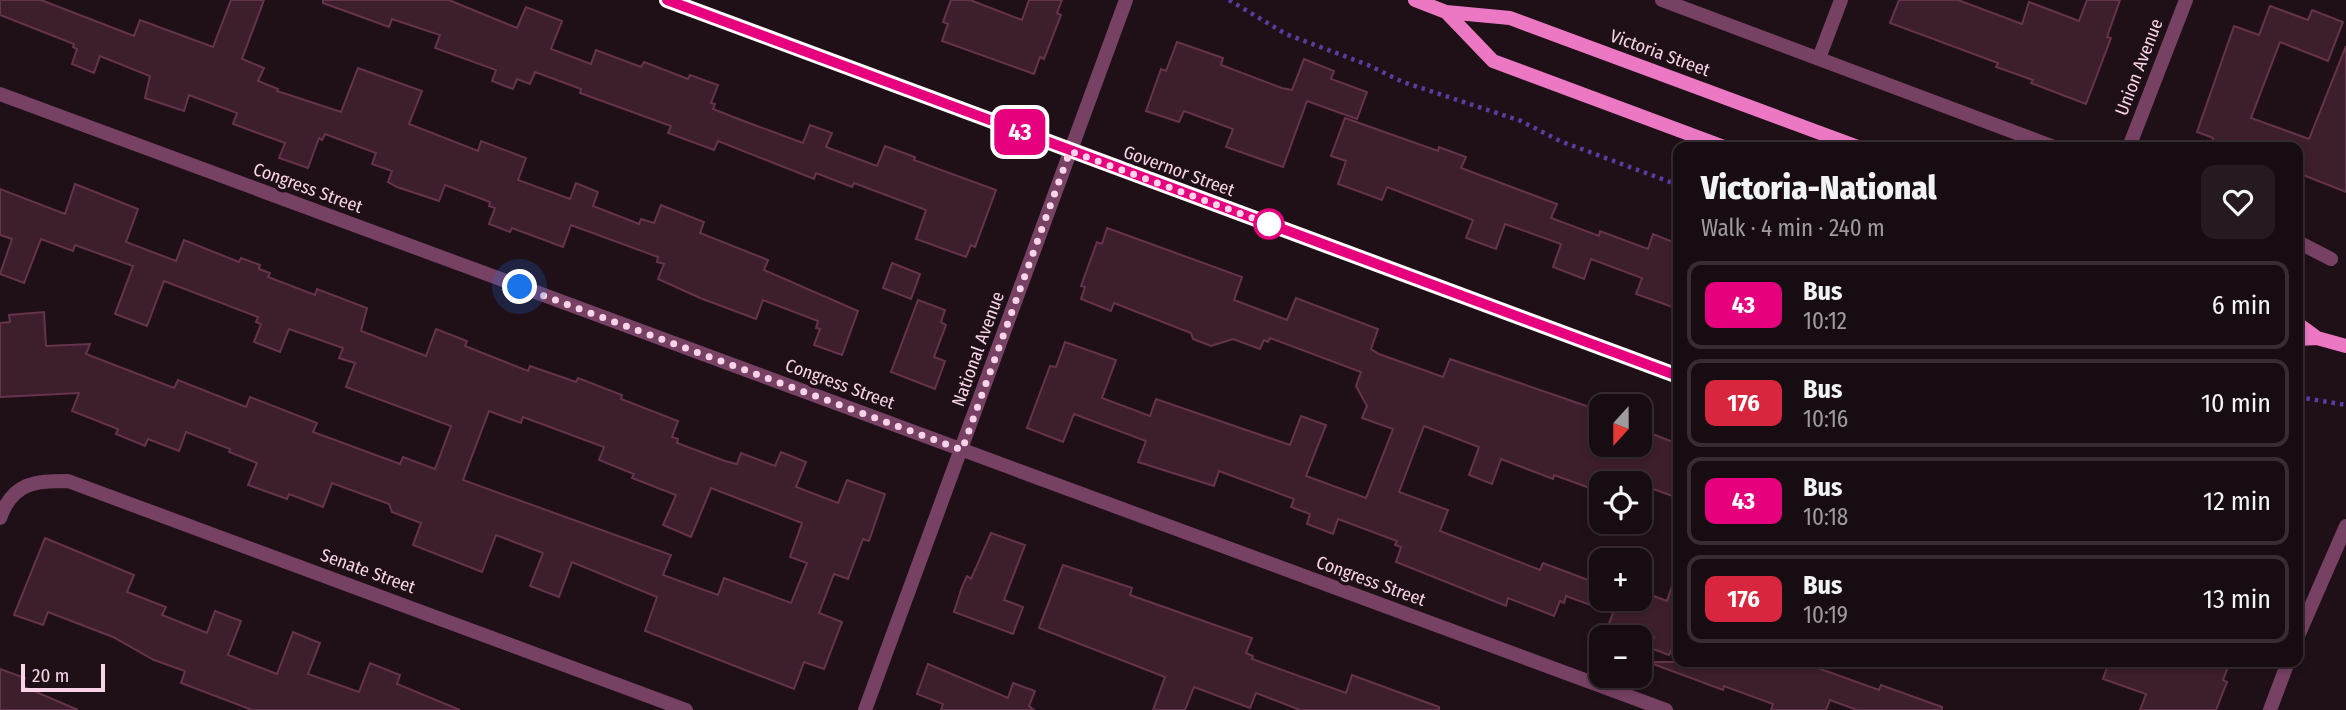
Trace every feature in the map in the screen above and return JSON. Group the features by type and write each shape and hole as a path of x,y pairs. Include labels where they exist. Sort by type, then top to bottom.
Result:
{"main road":[{"name":"Victoria Street","path":"1415,0 1446,12 1510,18 1845,142"},
{"name":"Victoria Street","path":"1446,12 1493,61 1711,142"},
{"path":"2303,328 2317,338"},
{"path":"2303,339 2317,338 2346,346"}],"street":[{"name":"Governor Street","path":"667,0 1673,374"},
{"name":"National Avenue","path":"864,710 1126,0"},
{"path":"1662,0 2041,142"},
{"path":"1819,58 1841,0"},
{"name":"Union Avenue","path":"2131,142 2186,0"},
{"name":"Congress Street","path":"0,94 1666,710"},
{"path":"2303,245 2331,259"},
{"name":"Senate Street","path":"0,517 6,502 34,481 68,481 686,710"},
{"path":"2303,607 2346,526"},
{"path":"2270,710 2286,667"}],"path":[{"path":"1230,0 1286,34 1368,65 1403,82 1521,121 1560,141 1673,183"},
{"path":"2303,398 2346,405"}],"building":[{"path":"0,0 41,0 134,36 140,20 213,47 231,0 264,0 242,59 264,68 258,81 278,89 277,91 341,112 358,68 422,91 409,124 478,151 481,141 526,158 518,180 570,199 576,183 598,192 593,206 639,224 641,219 654,223 661,205 704,222 700,233 768,260 764,270 858,311 842,355 814,345 820,329 816,328 818,321 763,300 756,319 700,298 658,279 664,264 657,262 658,257 571,225 563,247 512,228 510,232 489,224 495,208 489,206 490,202 445,185 439,201 397,187 388,182 392,171 372,164 376,153 325,134 322,140 319,138 308,168 279,158 285,143 233,124 237,113 189,95 184,111 145,98 150,76 100,56 94,73 72,64 77,49 73,47 74,44 0,15"},
{"path":"323,0 449,0 517,28 526,7 562,21 551,49 591,64 596,50 641,67 644,62 688,79 690,75 718,85 711,103 715,104 713,109 741,120 803,143 810,125 832,133 826,147 877,166 885,146 915,157 914,160 996,190 975,247 971,245 966,257 916,239 926,210 854,183 852,187 816,173 814,179 718,141 714,150 668,133 671,126 580,93 581,89 535,72 530,84 517,79 513,89 492,81 496,70 435,48 440,35 392,19 389,27 323,3"},
{"path":"951,0 970,0 1022,20 1029,0 1062,0 1057,13 1061,15 1044,59 1040,57 1034,74 942,41 948,24 943,22"},
{"path":"1899,0 1958,0 2022,24 2029,2 2079,21 2087,0 2120,0 2107,37 2111,38 2086,104 1996,67 1998,63 1890,23"},
{"path":"2270,6 2308,20 2312,10 2343,22 2328,61 2280,42 2251,118 2309,139 2346,46 2346,192 2303,175 2303,142 2212,142 2213,138 2197,132 2234,26 2259,35"},
{"path":"1177,42 1223,58 1221,65 1282,88 1292,90 1304,59 1334,71 1331,79 1367,92 1357,119 1307,101 1283,167 1226,147 1233,129 1184,111 1179,122 1146,111 1161,69 1166,71"},
{"path":"1345,118 1438,151 1439,147 1466,157 1461,168 1557,204 1551,218 1599,236 1600,231 1648,249 1653,234 1673,242 1673,307 1636,294 1642,278 1591,259 1584,279 1553,267 1561,244 1505,224 1496,249 1466,238 1473,220 1387,187 1382,200 1338,184 1346,161 1331,156"},
{"path":"75,184 138,209 126,242 176,261 184,240 239,262 241,258 260,265 259,269 270,273 268,277 315,295 317,289 367,308 361,331 426,356 436,329 467,341 465,346 528,371 530,366 576,382 578,378 622,395 621,399 678,421 672,437 678,439 677,443 725,461 737,464 741,453 775,466 781,452 806,462 796,487 838,503 847,480 885,494 869,541 863,539 848,579 834,574 819,613 842,622 824,669 804,662 794,689 645,631 657,597 572,562 559,597 530,586 543,553 496,535 482,572 413,545 421,523 392,512 389,504 332,483 323,507 289,494 287,499 248,485 257,463 186,432 179,451 148,439 145,446 116,434 118,429 72,411 79,393 0,397 0,323 10,322 9,315 44,312 46,346 90,344 86,354 174,388 178,380 246,407 250,397 317,423 313,432 400,464 403,457 435,469 451,426 346,387 355,363 339,358 343,348 289,329 280,352 254,342 261,324 256,322 258,317 164,281 147,326 115,314 133,266 75,245 73,251 41,239 24,283 0,274 12,239 0,235 0,189 65,214","holes":["489,411 521,423 523,417 604,447 599,460 634,474 632,478 676,495 663,525 691,537 711,488 802,523 790,557 807,563 791,603 724,578 718,595 663,575 671,555 463,480"]},
{"path":"1107,228 1242,277 1234,300 1287,320 1296,298 1378,329 1371,349 1443,377 1450,359 1589,407 1589,457 1652,457 1652,434 1673,442 1673,496 1652,488 1652,471 1589,471 1589,488 1554,475 1553,479 1501,459 1492,484 1469,475 1479,447 1424,426 1399,492 1448,510 1440,531 1540,570 1543,563 1588,580 1589,578 1589,604 1566,596 1564,603 1560,601 1554,616 1508,598 1506,606 1396,562 1401,547 1395,545 1397,541 1338,519 1333,534 1307,524 1310,514 1291,507 1294,499 1219,471 1214,486 1138,462 1146,441 1074,414 1063,442 1027,428 1050,366 1056,367 1065,342 1116,360 1102,398 1150,416 1156,399 1290,445 1301,416 1326,425 1306,476 1366,498 1393,429 1362,418 1367,406 1356,386 1361,372 1270,338 1268,342 1264,340 1260,349 1233,339 1211,346 1193,339 1191,333 1114,303 1111,311 1081,299 1085,287 1081,286 1097,242 1102,244"},
{"path":"892,263 920,274 911,299 883,288"},
{"path":"918,300 945,310 941,322 946,325 934,357 945,361 935,389 891,372"},
{"path":"991,533 1025,545 1004,600 1023,607 1013,634 954,612 967,576 971,579"},
{"path":"45,538 134,575 127,592 166,607 162,615 207,633 215,611 241,621 228,655 277,674 293,632 320,643 308,674 359,692 370,663 400,675 397,684 460,710 252,710 181,683 185,671 154,660 113,637 48,612 43,625 14,615"},
{"path":"1063,565 1132,588 1130,595 1252,638 1246,653 1253,656 1252,659 1346,693 1352,675 1439,707 1439,710 1300,710 1256,693 1250,708 1194,687 1185,710 1153,710 1165,677 1039,628"},
{"path":"1673,583 1673,647 1669,655 1652,649 1652,625 1608,625 1613,613 1607,611 1652,611 1652,595 1667,601"},
{"path":"1673,662 1673,667 1815,667 1879,690 1881,685 1942,707 1942,710 1857,710 1830,700 1826,710 1771,710 1773,704 1724,686 1723,690 1653,664"},
{"path":"928,664 1008,698 1013,683 1035,691 1029,706 1034,710 941,710 943,704 917,694"},
{"path":"2107,667 2228,667 2223,680 2227,682 2216,710 2140,710 2146,694 2103,679"},
{"path":"0,669 25,678 22,686 78,710 0,710"}],"bus line":[{"name":"43","path":"667,0 1673,374"}],"route":[{"path":"520,287 962,450 1070,151 1269,224"}]}
